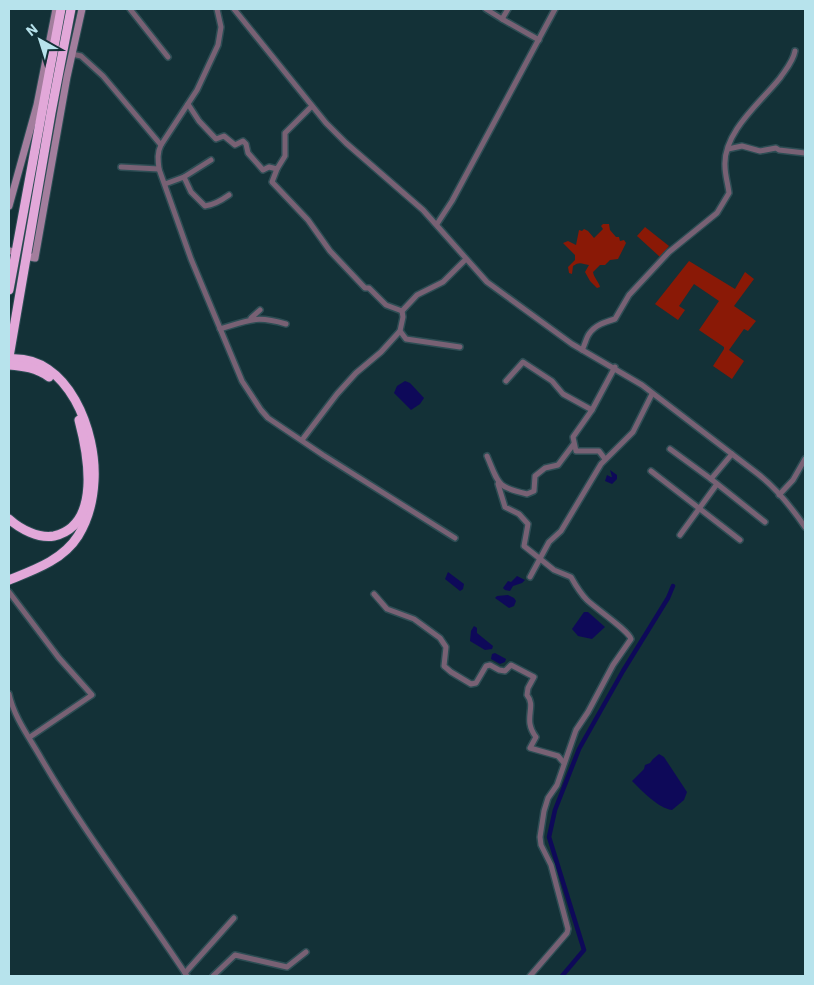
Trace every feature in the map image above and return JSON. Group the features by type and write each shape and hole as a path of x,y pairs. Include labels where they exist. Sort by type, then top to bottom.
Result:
{"highway":[{"path":"9,290 61,9"},
{"path":"9,580 51,562 77,537 86,522 94,482 94,457 90,437 78,405 70,392 48,369 37,363 9,358 51,113 71,9"},
{"path":"9,366 35,369 46,375 56,383 69,399 78,420 84,442 88,476 85,505 78,520 67,531 49,537 39,535 26,530 9,519"}],"main road":[{"path":"9,206 37,105 56,9"},
{"path":"30,257 35,258 82,9"}],"street":[{"path":"130,9 168,57"},
{"path":"217,9 221,27 218,45 197,90 160,145 158,152 159,169 191,259 242,381 268,418 455,538"},
{"path":"234,9 312,106 346,143 437,224 487,282 572,344 637,381 732,454 768,482 780,494 796,513 805,528"},
{"path":"486,9 539,40"},
{"path":"502,19 508,9"},
{"path":"437,224 452,201 555,9"},
{"path":"582,350 586,344 588,334 600,324 615,319 629,295 669,252 717,213 729,193 724,164 729,144 744,119 794,58 795,51"},
{"path":"72,54 81,56 103,76 160,145"},
{"path":"188,104 199,122 216,138 224,136 235,146 243,141 246,144 248,153 263,170 269,167 277,169"},
{"path":"312,106 285,133 285,156 272,182 308,220 330,251 365,288 369,288 386,305 402,311"},
{"path":"728,149 742,146 760,151 776,148 805,154"},
{"path":"165,184 184,176 211,160"},
{"path":"121,166 159,169"},
{"path":"184,176 191,192 205,206 210,206 229,195"},
{"path":"402,311 417,295 443,282 466,259"},
{"path":"248,320 260,310"},
{"path":"302,440 337,394 400,331 404,317 402,311"},
{"path":"220,329 248,320 268,319 286,324"},
{"path":"400,331 406,339 460,347"},
{"path":"506,381 523,362 552,381 563,394 592,410"},
{"path":"606,459 599,451 576,451 573,437 592,410 615,368"},
{"path":"530,576 549,542 561,531 606,459 633,432 652,394"},
{"path":"498,484 512,491 527,494 534,490 535,476 545,468 558,465 574,445"},
{"path":"670,449 765,522"},
{"path":"711,479 732,454"},
{"path":"487,456 505,507 519,514 528,524 524,546 554,570 571,577 575,587 586,600 625,630 631,639 613,665 588,712 576,730 557,785 548,798 540,837 541,845 551,865 568,929 567,933 530,976"},
{"path":"780,494 793,480 805,458"},
{"path":"651,471 740,540"},
{"path":"680,535 718,484"},
{"path":"9,592 54,651 92,695 30,737"},
{"path":"374,594 387,609 414,619 440,638 446,647 444,666 464,681 472,684 476,683 486,666 490,665 499,670 506,671 511,665 534,677 528,688 527,695 532,705 528,724 536,737 530,748 558,756 564,763"},
{"path":"9,694 15,714 86,830 186,975 234,918"},
{"path":"213,976 235,955 287,967 306,952"}],"shaded area":[{"path":"609,224 610,230 616,237 619,237 620,241 624,240 626,243 618,259 610,260 605,265 600,265 593,272 600,287 597,288 585,272 589,265 577,264 573,266 572,274 569,273 568,267 575,260 575,255 563,243 568,241 576,245 579,230 582,231 584,229 594,238 603,229 601,226"},
{"path":"645,227 669,246 660,257 637,236"},
{"path":"689,261 735,289 745,272 754,279 734,306 756,321 748,331 744,329 729,350 744,361 732,379 713,366 724,347 699,330 719,301 694,284 679,306 685,310 678,320 655,304"},
{"path":"405,381 410,383 424,398 420,404 411,410 394,393 397,386"},
{"path":"610,470 617,475 617,479 612,484 605,481 607,475 612,477"},
{"path":"448,572 464,584 463,589 460,591 445,579"},
{"path":"517,576 525,580 513,586 510,591 503,588 508,581 511,582"},
{"path":"508,595 516,601 514,606 509,608 495,598 497,596"},
{"path":"584,612 588,612 605,627 592,639 578,636 572,629"},
{"path":"474,626 477,628 477,633 493,646 492,649 485,650 470,641 471,631"},
{"path":"495,653 506,659 505,662 500,664 491,659 492,654"},
{"path":"659,754 664,757 687,792 684,800 672,810 656,803 632,781 644,769 645,765 650,763"}],"waterway":[{"path":"562,976 584,950 549,837 555,810 579,749 623,671 668,598 673,586"}]}
